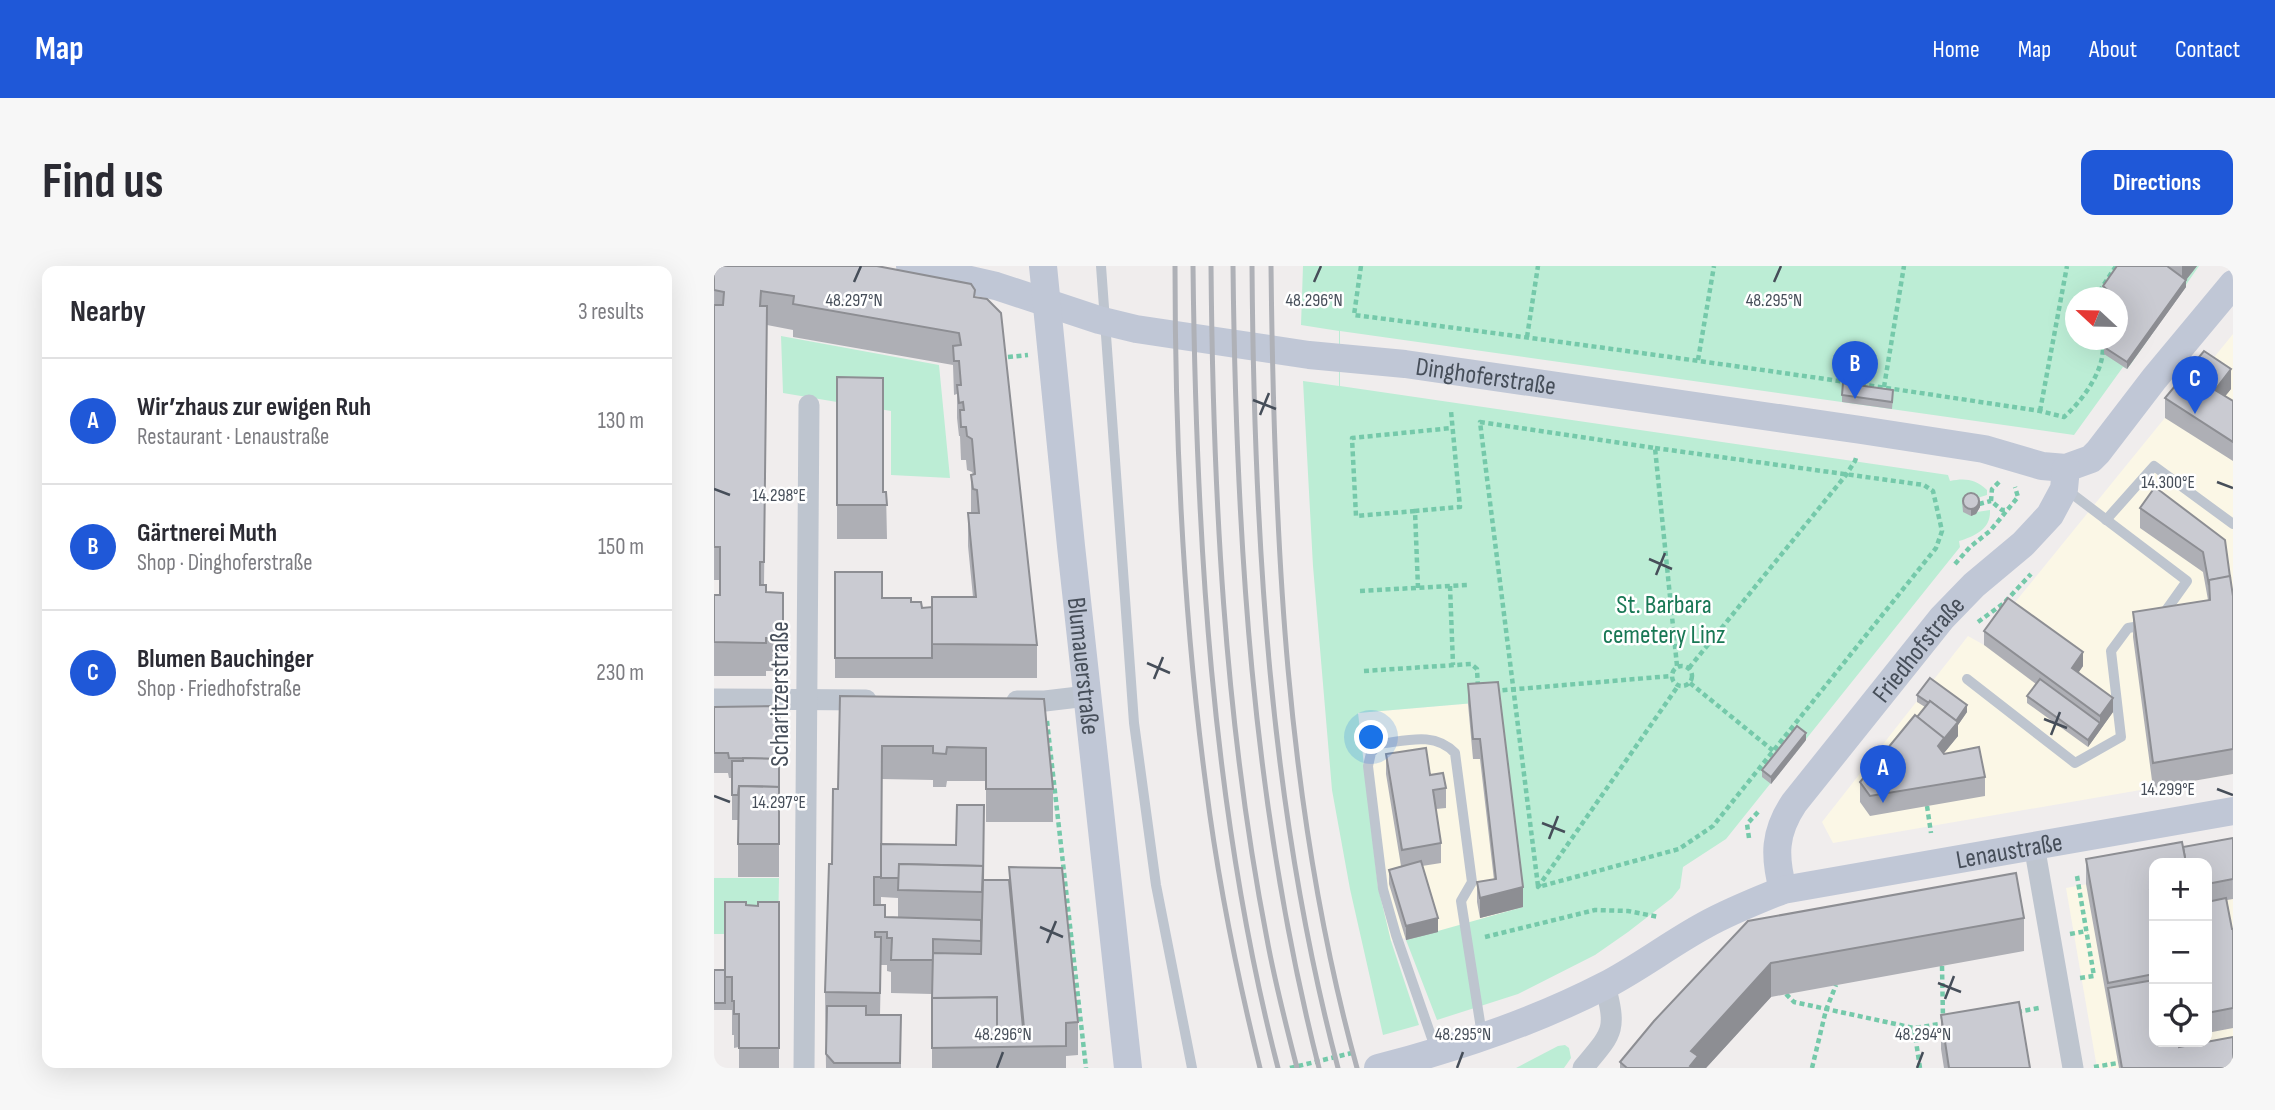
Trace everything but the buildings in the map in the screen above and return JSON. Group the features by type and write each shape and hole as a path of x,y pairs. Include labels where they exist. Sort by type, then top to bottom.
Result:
{"main road":[{"name":"Dinghoferstraße","path":"912,266 996,286 1099,320 1136,329 1308,355 1405,364 1984,449 2042,466 2065,478"},
{"name":"Blumauerstraße","path":"1043,266 1128,1068"},
{"path":"2065,478 2098,452 2233,284"},
{"name":"Friedhofstraße","path":"1783,890 1776,865 1778,836 1783,819 1942,618 1974,585 2023,544 2050,515 2065,478"},
{"name":"Lenaustraße","path":"1783,890 2233,811"},
{"path":"1372,1059 1425,1059 1521,1024 1605,985 1704,925 1783,890"}],"street":[{"name":"Scharitzerstraße","path":"804,1068 809,405"},
{"path":"990,701 1045,701 1087,696"},
{"path":"714,699 882,700"},
{"path":"2034,845 2073,1068"},
{"path":"1583,1068 1610,1031 1613,1016 1605,985"}],"lane":[{"path":"1102,272 1134,723 1156,885 1190,1063"},
{"path":"2106,520 2154,466 2233,524"},
{"path":"1967,679 2075,762 2121,737 2111,651 2128,628 2157,624 2187,581 2106,520 2065,478"},
{"path":"1425,1059 1383,889 1368,766 1371,753 1379,744 1431,739 1445,743 1455,753 1472,882 1461,901 1483,1038"}],"path":[{"path":"1361,266 1354,315 1698,360 2040,411 2064,417 2095,376 2103,350"},
{"path":"1527,337 1538,266"},
{"path":"1698,360 1714,266"},
{"path":"1884,387 1904,266"},
{"path":"2040,411 2067,266"},
{"path":"2102,287 2116,266"},
{"path":"1451,411 1460,507 1356,516 1352,438 1452,428"},
{"path":"1480,422 1655,449 1924,485 1933,491 1942,531 1936,548 1777,754 1713,826 1679,849 1538,887 1480,422"},
{"path":"1655,449 1678,666"},
{"path":"1856,458 1870,460"},
{"path":"1689,668 1846,475"},
{"path":"1991,501 1992,489 1996,483 2007,481 1993,479"},
{"path":"1953,565 1990,531 2018,497 2017,487 2012,483"},
{"path":"1979,504 1991,501"},
{"path":"1991,501 2007,510"},
{"path":"1415,511 1418,588"},
{"path":"1360,591 1468,585"},
{"path":"1450,586 1453,665"},
{"path":"1364,671 1471,664 1477,669 1479,692"},
{"path":"1678,666 1689,668 1692,678 1690,683 1678,686 1673,682 1673,670 1678,666"},
{"path":"1490,692 1671,676"},
{"path":"1690,683 1777,754"},
{"path":"1538,887 1678,686"},
{"path":"1046,713 1086,1068"},
{"path":"1749,838 1748,824 1763,805"},
{"path":"1927,806 1931,833"},
{"path":"2058,982 2094,976 2077,876"},
{"path":"1467,942 1595,910 1628,911 1658,917"},
{"path":"1942,966 1943,1024"},
{"path":"1812,1068 1826,1010 1836,985"},
{"path":"1786,994 1794,1002 1914,1028 1954,1022"},
{"path":"2017,1012 2043,1007"},
{"path":"1914,1028 1920,1068"},
{"path":"1290,1068 1372,1059"},
{"path":"2090,1068 2118,1063"}],"shaded area":[{"path":"2233,334 2233,774 1833,843 1822,822 1968,636 1984,645 2008,611"},
{"path":"1498,701 1523,907 1438,932 1391,941 1378,887 1358,713"},
{"path":"2233,858 2233,1068 2097,1068 2066,888 2149,873 2149,1047 2212,1047 2212,862"}],"green space":[{"name":"St. Barbara cemetery Linz","path":"1303,266 2199,266 2131,364 2127,369 2123,367 2074,435 1340,331 1340,386 1948,475 1950,481 1970,480 1987,490 1987,495 1974,499 1977,512 1990,510 1985,527 1959,541 1960,547 1726,839 1683,867 1680,888 1672,898 1595,955 1518,994 1437,1020 1406,940 1523,907 1498,701 1358,713 1378,887 1391,941 1419,1025 1383,1035 1350,889 1332,790 1313,566 1303,381 1339,386 1339,331 1301,325"},
{"path":"781,336 939,365 950,478 891,475 891,411 783,393"},
{"path":"714,878 779,878 778,934 714,934"},
{"path":"1565,1045 1569,1048 1571,1058 1564,1068 1516,1068 1558,1046"}],"railway":[{"path":"1175,266 1182,526 1191,657 1222,892 1260,1068"},
{"path":"1193,266 1198,468 1222,771 1255,970 1278,1068"},
{"path":"1211,266 1218,520 1240,772 1267,939 1297,1068"},
{"path":"1233,266 1238,468 1252,670 1278,870 1296,969 1319,1068"},
{"path":"1252,266 1257,468 1270,670 1296,870 1315,970 1338,1068"},
{"path":"1271,266 1276,468 1288,670 1314,871 1333,970 1357,1068"}],"place":[{"name":"Gärtnerei Muth","path":"1855,399"},
{"name":"Blumen Bauchinger","path":"2195,414"},
{"name":"Wir’zhaus zur ewigen Ruh","path":"1883,803"}]}
